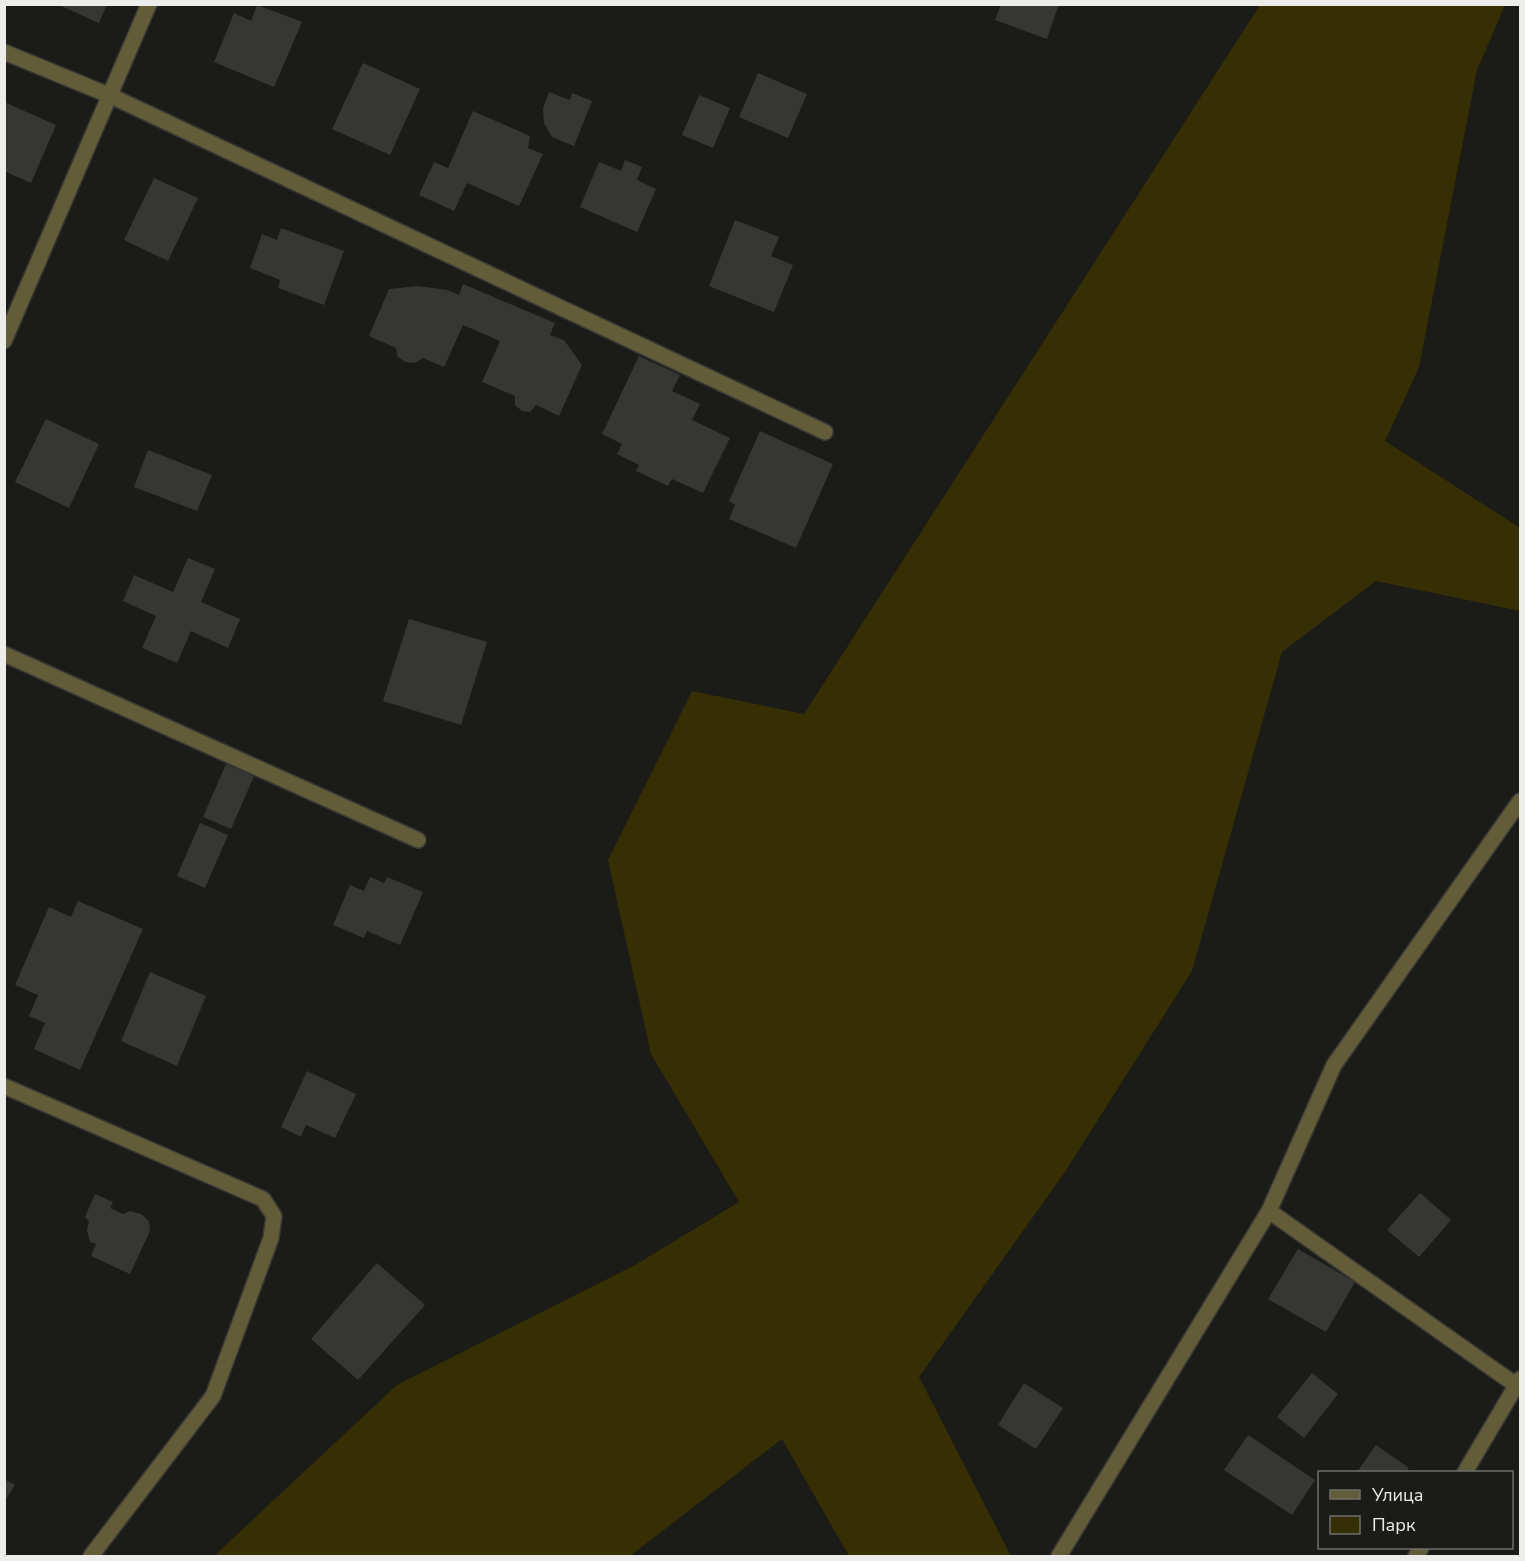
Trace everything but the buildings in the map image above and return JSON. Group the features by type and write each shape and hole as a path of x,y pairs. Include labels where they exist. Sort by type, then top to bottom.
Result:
{"street":[{"path":"4,341 149,4"},
{"path":"4,52 111,96 825,432"},
{"path":"4,654 418,840"},
{"path":"1059,1557 1269,1211 1334,1065 1521,801"},
{"path":"4,1086 263,1199 274,1216 271,1238 213,1395 91,1557"},
{"path":"1269,1211 1519,1384 1466,1471"}],"green space":[{"path":"1260,5 1505,5 1477,70 1419,367 1385,441 1520,528 1520,611 1376,581 1282,652 1192,971 1065,1172 919,1377 1011,1556 849,1556 782,1439 630,1556 214,1556 397,1385 635,1265 739,1202 651,1054 608,860 692,691 804,714"}]}
